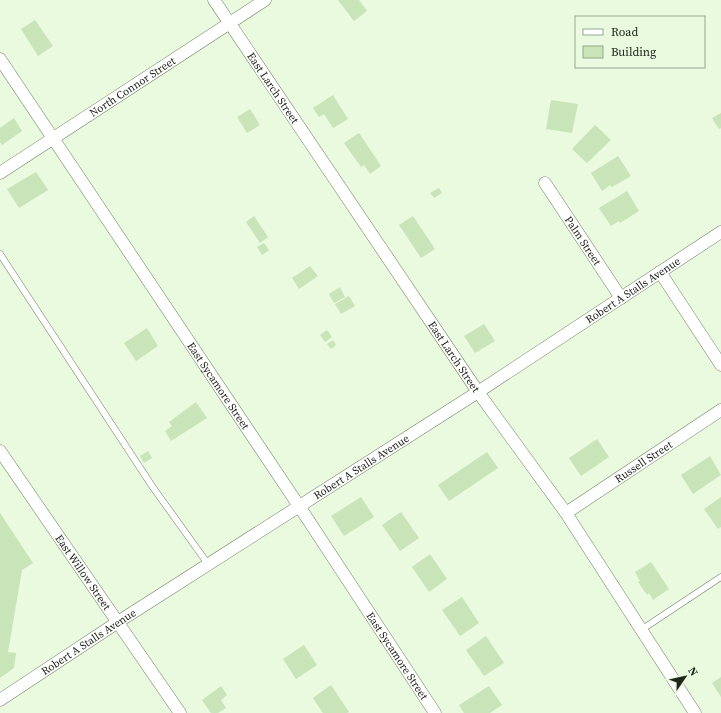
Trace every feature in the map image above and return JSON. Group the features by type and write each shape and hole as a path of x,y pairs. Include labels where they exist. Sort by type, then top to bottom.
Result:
{"street":[{"name":"East Larch Street","path":"214,0 478,392 566,513 695,713"},
{"name":"North Connor Street","path":"0,173 265,0"},
{"name":"East Sycamore Street","path":"0,59 299,506 435,713"},
{"name":"Palm Street","path":"545,183 621,298"},
{"name":"Robert A Stalls Avenue","path":"0,700 208,564 478,392 721,232"},
{"path":"660,272 721,365"},
{"name":"Russell Street","path":"566,513 721,410"},
{"name":"East Willow Street","path":"0,451 180,713"}],"lane":[{"path":"0,254 152,486 208,564"},
{"path":"641,630 721,577"}],"building":[{"path":"338,0 359,0 367,11 354,21"},
{"path":"35,20 53,46 38,56 21,29"},
{"path":"333,95 348,119 333,128 324,114 319,117 313,108"},
{"path":"551,100 578,104 572,133 546,129"},
{"path":"250,109 260,125 247,133 237,117"},
{"path":"721,113 721,128 719,129 712,118"},
{"path":"14,118 22,131 2,145 0,142 0,128"},
{"path":"595,125 611,140 587,163 572,149"},
{"path":"359,133 381,166 370,174 364,165 361,167 344,143"},
{"path":"618,156 631,176 612,187 610,185 602,191 591,173"},
{"path":"36,172 48,190 19,208 7,189"},
{"path":"439,188 442,193 434,198 430,193"},
{"path":"627,191 639,211 620,223 619,221 611,226 599,208"},
{"path":"254,216 268,237 260,243 246,222"},
{"path":"413,216 435,249 421,258 399,225"},
{"path":"264,243 269,250 262,255 257,247"},
{"path":"310,266 318,276 299,289 292,278"},
{"path":"340,287 345,297 334,303 329,294"},
{"path":"349,296 355,306 341,314 335,304"},
{"path":"484,324 495,341 475,353 464,336"},
{"path":"147,328 158,346 136,361 124,343"},
{"path":"327,330 332,337 325,342 320,335"},
{"path":"333,340 336,345 331,349 327,344"},
{"path":"196,402 207,418 171,441 165,431 172,426 169,422"},
{"path":"597,439 609,457 581,476 569,458"},
{"path":"148,451 152,458 144,463 140,456"},
{"path":"487,452 498,468 449,501 438,485"},
{"path":"710,456 721,475 693,494 681,475"},
{"path":"361,497 374,517 344,536 331,516"},
{"path":"721,497 721,527 718,529 704,509"},
{"path":"401,512 419,538 400,551 382,525"},
{"path":"0,513 33,563 22,570 8,652 16,653 14,668 0,678"},
{"path":"430,554 447,579 429,592 412,567"},
{"path":"651,562 669,589 653,600 649,593 647,595 638,582 640,581 635,572"},
{"path":"462,597 479,623 460,636 442,610"},
{"path":"486,636 504,663 484,676 466,650"},
{"path":"304,645 317,665 296,679 283,659"},
{"path":"721,677 721,697 712,683"},
{"path":"331,685 349,712 323,713 313,698"},
{"path":"221,686 227,695 221,700 226,708 218,713 211,713 202,700"},
{"path":"489,686 502,705 490,713 464,713 459,705"}]}
